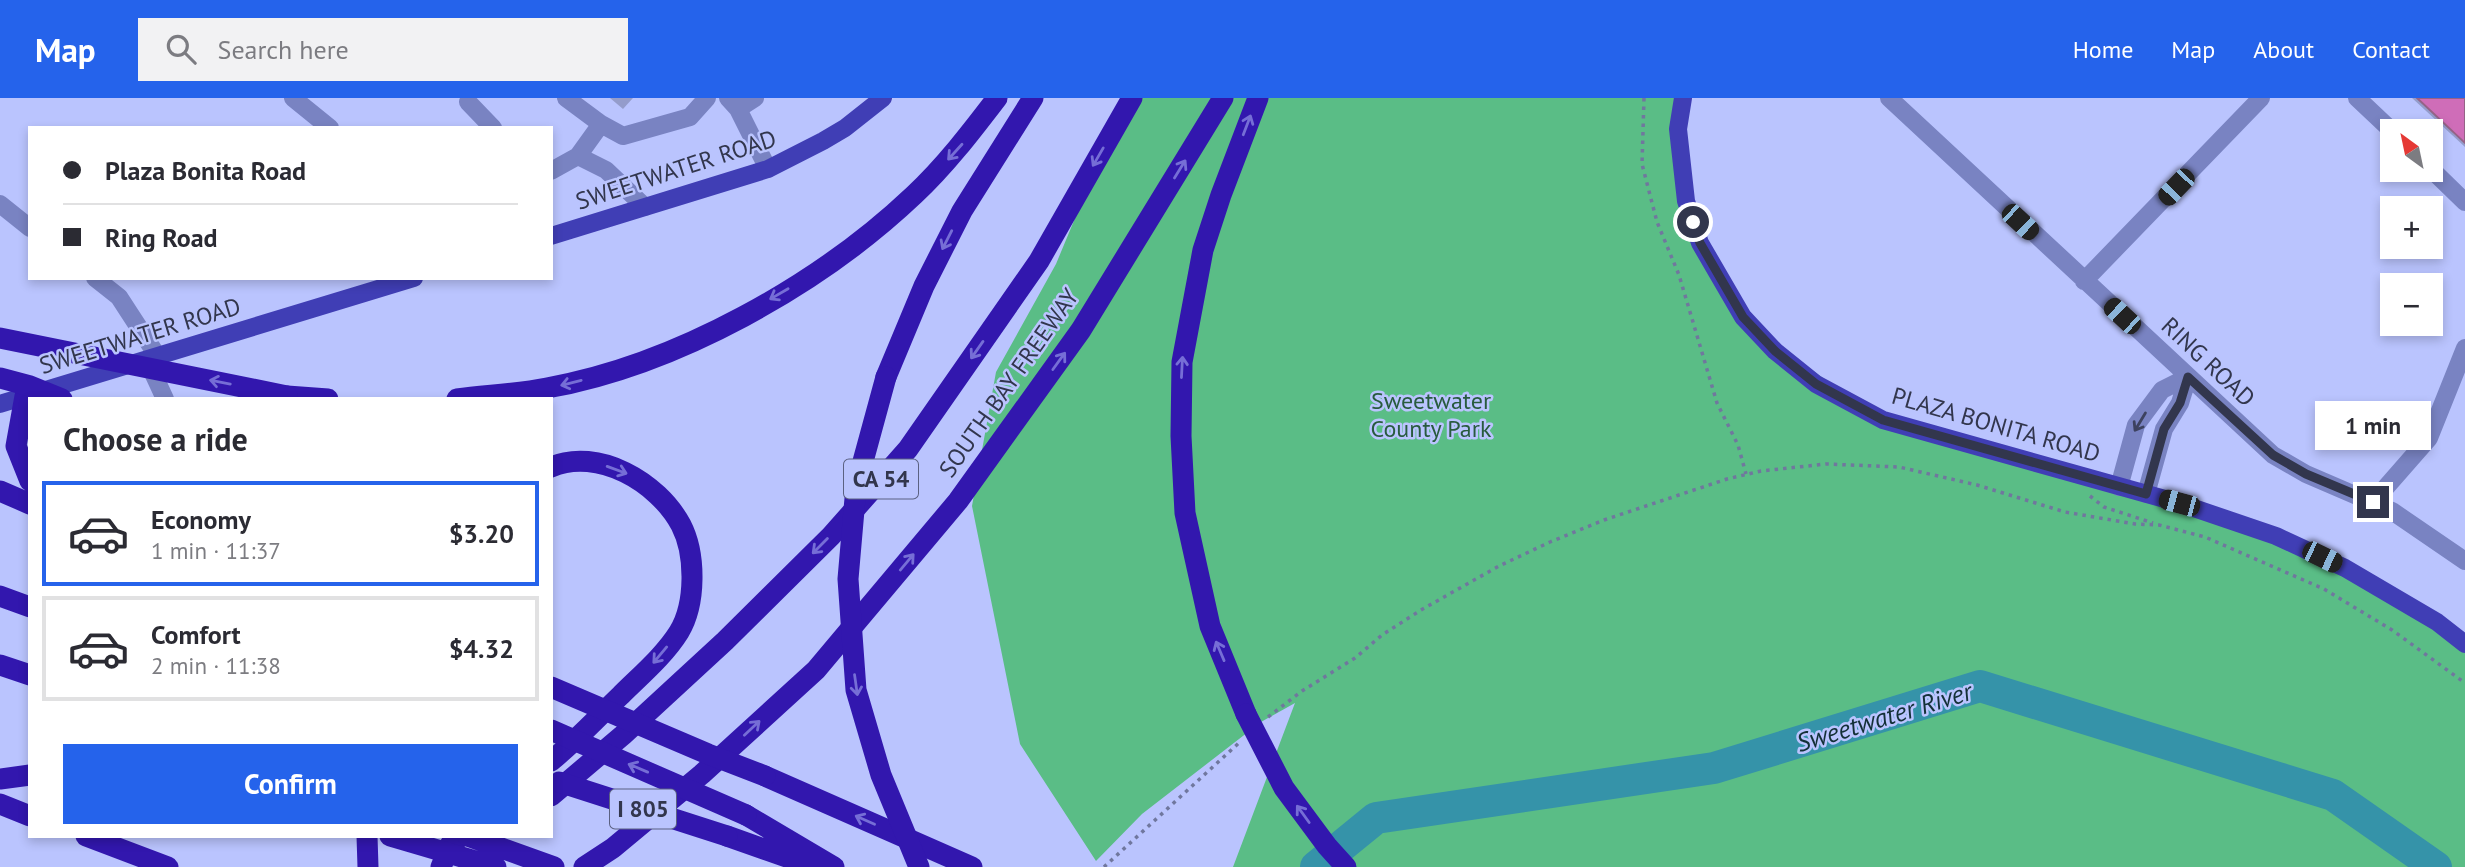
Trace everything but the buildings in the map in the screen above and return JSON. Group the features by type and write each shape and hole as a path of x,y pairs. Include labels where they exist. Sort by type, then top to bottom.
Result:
{"highway":[{"path":"473,397 546,388 595,377 653,358 710,334 822,270 869,235 952,156 997,98"},
{"path":"919,867 881,775 856,690 848,579 856,487 886,377 924,286 962,211 1033,98"},
{"name":"SOUTH BAY FREEWAY","path":"553,794 623,735 725,641 831,536 908,449 1039,261 1132,98"},
{"name":"SOUTH BAY FREEWAY","path":"584,867 613,848 702,774 816,670 958,501 1081,330 1223,98"},
{"path":"1258,98 1203,250 1182,362 1181,436 1185,513 1210,626 1284,788 1346,867"},
{"path":"0,338 301,397"},
{"path":"0,378 57,397"},
{"path":"25,396 16,446 28,476"},
{"path":"553,466 588,460 623,471 653,489 681,524 691,556 692,593 680,632 648,668 553,759"},
{"path":"0,491 28,503"},
{"path":"0,596 28,606"},
{"path":"0,665 28,674"},
{"path":"553,688 765,776 972,867"},
{"path":"553,731 746,815 834,867"},
{"path":"611,867 626,855 702,774"},
{"path":"0,779 28,775"},
{"name":"I 805","path":"553,781 815,867"},
{"path":"0,804 28,815"},
{"path":"91,838 168,867"},
{"path":"367,838 368,867"},
{"path":"397,838 496,867"},
{"path":"442,867 450,845 459,838"},
{"path":"474,838 554,867"},
{"path":"454,867 494,838"}],"main road":[{"name":"SWEETWATER ROAD","path":"553,235 768,169 803,153 845,128 883,98"},
{"name":"PLAZA BONITA ROAD","path":"1683,98 1678,129 1686,201 1700,243 1743,317 1775,351 1816,384 1883,420 2209,512 2276,536 2345,568 2437,622 2465,644"},
{"name":"SWEETWATER ROAD","path":"0,404 408,280"}],"street":[{"path":"293,98 328,126"},
{"path":"566,98 601,124 623,136 690,117 707,98"},
{"path":"755,98 733,103 768,169"},
{"name":"RING ROAD","path":"1889,98 2273,455 2306,474 2392,510 2465,561"},
{"path":"2084,281 2261,98"},
{"path":"2357,98 2380,120"},
{"path":"468,102 491,126"},
{"path":"553,170 578,156 601,124"},
{"path":"578,156 606,170 645,207"},
{"path":"2443,181 2465,202"},
{"path":"0,204 28,226"},
{"path":"98,280 119,297 153,359 164,397"},
{"path":"2373,502 2429,438 2465,348"},
{"path":"2119,487 2136,425 2162,390 2188,377"},
{"path":"2146,494 2164,429 2180,403 2188,377"}],"path":[{"path":"1644,98 1642,164 1657,222 1679,275 1717,403 1738,445 1746,474"},
{"path":"1254,718 1355,658 1382,635 1447,594 1499,566 1604,520 1695,488 1746,474 1826,464 1899,467 1977,485 2065,512 2135,524 2159,525"},
{"path":"2067,472 2084,492 2104,507 2205,537 2323,589 2392,630 2465,683"},
{"path":"1104,867 1245,737"}],"green space":[{"name":"Sweetwater County Park","path":"1125,98 1681,98 1688,205 1751,326 1870,412 2265,531 2465,646 2465,867 1233,867 1295,703 1261,722 1142,814 1096,861 1020,744 972,506 996,372 1056,264"}],"waterway":[{"name":"Sweetwater River","path":"1316,867 1376,818 1714,768 1980,686 2333,795 2436,867"}],"route":[{"path":"1693,222 1700,243 1743,317 1775,351 1816,384 1883,420 2146,494 2164,429 2180,403 2188,377 2273,455 2306,474 2373,502"}]}
